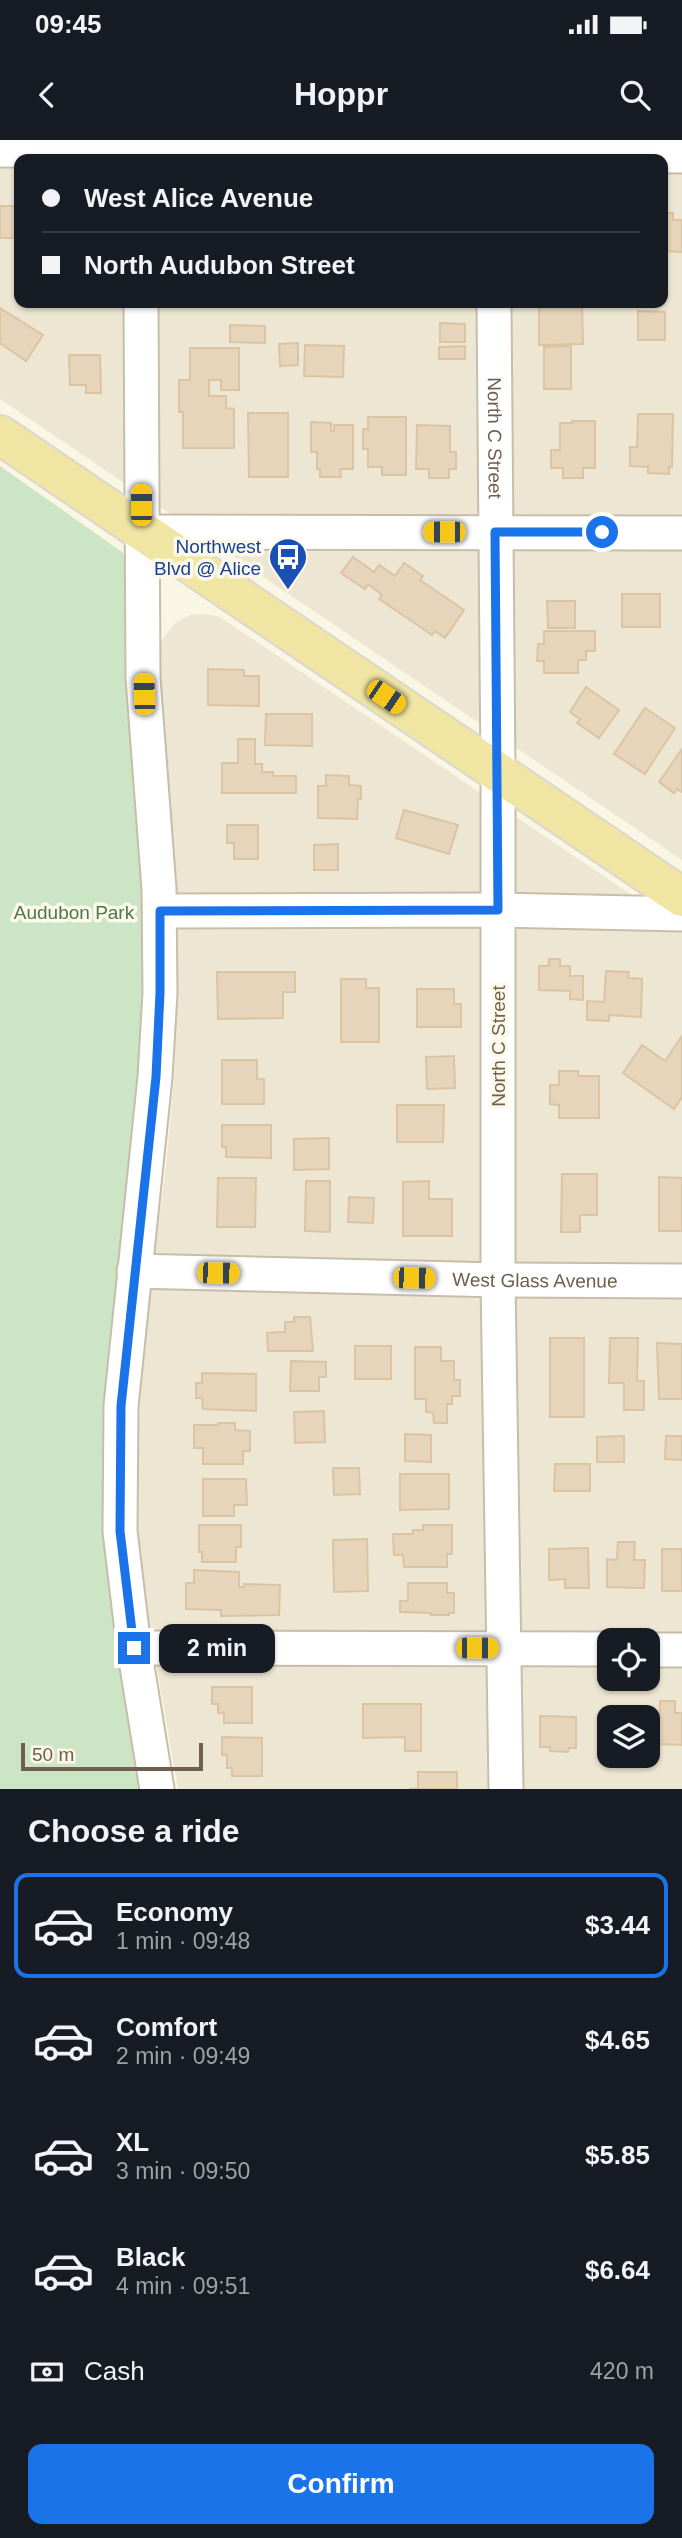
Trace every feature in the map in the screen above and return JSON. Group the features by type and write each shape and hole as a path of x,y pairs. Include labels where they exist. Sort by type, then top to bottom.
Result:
{"main road":[{"path":"0,435 682,897"}],"street":[{"path":"0,150 493,151 606,154"},
{"path":"141,308 144,709 160,911 160,993 156,1077 121,1406 120,1531 134,1648 157,1789"},
{"name":"North C Street","path":"494,308 498,1280 506,1789"},
{"path":"142,532 682,533"},
{"path":"160,911 498,910 682,914"},
{"name":"West Glass Avenue","path":"134,1271 498,1280 682,1281"},
{"path":"134,1648 597,1649"},
{"path":"660,1650 682,1650"}],"shaded area":[{"path":"0,140 682,140 682,860 0,399"},
{"path":"190,615 220,617 682,929 682,1789 178,1789 149,1621 137,1519 141,1353 166,1167 174,1079 177,973 175,884 156,659 162,640 174,624"}],"green space":[{"name":"Audubon Park","path":"0,466 122,552 128,562 148,909 148,1053 111,1384 149,1789 0,1789"}],"building":[{"path":"0,206 14,206 14,238 0,238"},
{"path":"668,213 673,213 673,220 682,220 682,252 668,251"},
{"path":"0,308 43,335 26,361 0,343"},
{"path":"539,308 582,308 583,344 539,345"},
{"path":"638,311 665,312 665,340 638,340"},
{"path":"440,323 465,324 465,342 440,342"},
{"path":"230,325 265,326 265,343 230,342"},
{"path":"298,343 298,365 280,366 279,344"},
{"path":"305,345 344,346 343,377 304,376"},
{"path":"465,346 465,359 439,359 439,347"},
{"path":"571,346 571,389 544,389 544,347"},
{"path":"190,348 239,348 239,390 221,390 221,380 209,380 209,396 226,396 226,408 234,409 234,448 183,448 183,412 179,412 179,380 190,380"},
{"path":"69,355 100,355 101,393 86,393 86,385 70,385"},
{"path":"248,413 288,413 288,477 249,477"},
{"path":"638,414 673,414 672,467 669,467 669,474 648,473 648,467 630,466 630,447 637,447"},
{"path":"368,417 406,417 406,475 382,475 382,467 368,467 368,449 363,449 363,429 368,429"},
{"path":"595,421 595,468 583,468 583,478 563,478 563,468 551,468 551,450 560,450 560,423"},
{"path":"311,422 331,423 331,431 334,431 334,425 353,425 353,469 340,469 341,477 320,477 317,452 311,452"},
{"path":"417,425 450,426 450,452 456,452 456,469 449,469 449,478 429,478 429,469 416,469"},
{"path":"353,557 374,572 379,565 395,576 404,563 423,576 420,580 464,610 445,638 435,631 432,635 379,599 382,595 368,584 365,589 341,573"},
{"path":"622,594 660,594 660,627 622,627"},
{"path":"547,601 575,601 575,628 548,628"},
{"path":"544,631 595,631 595,651 586,651 586,660 578,660 578,673 544,673 544,661 537,661 538,644 544,644"},
{"path":"208,669 244,670 244,676 259,676 259,706 208,705"},
{"path":"586,687 619,710 599,738 577,723 580,719 570,712"},
{"path":"645,708 675,728 645,774 614,754"},
{"path":"266,714 312,714 312,746 265,745"},
{"path":"238,739 255,739 255,764 262,764 262,772 273,772 273,776 296,776 296,793 222,793 222,763 238,763"},
{"path":"682,749 682,792 677,789 674,793 659,782"},
{"path":"326,775 349,776 349,785 361,786 357,819 318,818 318,786 326,786"},
{"path":"404,810 458,825 449,854 396,838"},
{"path":"227,825 258,825 258,859 234,859 234,843 227,843"},
{"path":"338,844 338,870 314,870 314,845"},
{"path":"549,959 560,959 560,966 570,966 570,976 583,976 583,1000 570,999 570,991 539,990 539,966 549,966"},
{"path":"606,971 629,972 628,978 642,979 641,1017 609,1015 609,1021 587,1020 587,1001 604,1002"},
{"path":"217,972 295,972 295,992 283,992 283,1018 218,1019"},
{"path":"341,979 366,979 366,988 379,988 379,1042 341,1042"},
{"path":"417,989 454,989 454,1004 461,1004 461,1027 417,1027"},
{"path":"682,1036 682,1097 674,1109 623,1073 642,1045 665,1061"},
{"path":"454,1056 455,1088 427,1089 426,1057"},
{"path":"222,1060 257,1060 257,1079 264,1079 264,1104 222,1104"},
{"path":"559,1071 578,1071 578,1076 599,1076 599,1118 559,1118 559,1105 550,1104 550,1085 559,1085"},
{"path":"397,1105 444,1105 443,1142 397,1142"},
{"path":"222,1125 271,1125 271,1158 226,1157 226,1147 222,1147"},
{"path":"329,1138 329,1169 294,1170 294,1139"},
{"path":"562,1174 597,1174 597,1215 580,1215 580,1232 561,1232"},
{"path":"659,1177 682,1178 682,1231 659,1231"},
{"path":"218,1178 256,1178 255,1227 217,1227"},
{"path":"306,1181 330,1181 330,1232 305,1231"},
{"path":"429,1181 429,1199 452,1199 452,1236 403,1236 403,1182"},
{"path":"349,1197 374,1198 373,1223 348,1222"},
{"path":"294,1317 310,1317 313,1351 268,1351 267,1333 285,1332 285,1322 294,1322"},
{"path":"550,1338 584,1338 584,1417 550,1417"},
{"path":"610,1338 638,1338 637,1381 644,1381 644,1410 624,1410 624,1383 609,1383"},
{"path":"657,1343 682,1344 682,1399 659,1399"},
{"path":"355,1346 391,1346 391,1379 355,1379"},
{"path":"415,1347 441,1347 441,1361 454,1361 454,1380 460,1380 460,1396 452,1396 452,1404 447,1404 447,1423 434,1423 433,1413 426,1412 426,1399 415,1399"},
{"path":"291,1361 326,1362 326,1377 319,1377 319,1391 290,1391"},
{"path":"202,1373 256,1374 256,1411 203,1409 202,1398 196,1398 196,1383 202,1383"},
{"path":"324,1411 325,1442 295,1443 294,1412"},
{"path":"235,1423 235,1430 250,1431 250,1451 243,1451 243,1464 203,1464 203,1448 194,1448 194,1425"},
{"path":"405,1434 431,1435 431,1462 405,1461"},
{"path":"624,1436 624,1462 597,1462 597,1437"},
{"path":"666,1436 682,1436 682,1460 665,1459"},
{"path":"555,1464 590,1464 590,1491 554,1491"},
{"path":"333,1468 359,1468 360,1494 334,1495"},
{"path":"400,1474 449,1474 449,1509 400,1510"},
{"path":"203,1479 246,1479 247,1505 234,1505 234,1516 203,1516"},
{"path":"199,1525 241,1525 241,1547 236,1547 236,1562 202,1562 202,1552 199,1552"},
{"path":"423,1525 452,1525 452,1554 447,1554 447,1567 404,1567 403,1555 394,1555 393,1534 413,1534 413,1530 423,1530"},
{"path":"367,1539 368,1591 334,1592 333,1540"},
{"path":"618,1542 635,1542 634,1560 645,1560 644,1588 607,1587 607,1559 617,1560"},
{"path":"588,1548 589,1588 565,1588 565,1579 549,1580 549,1549"},
{"path":"662,1549 682,1549 682,1591 662,1591"},
{"path":"194,1570 239,1572 239,1587 244,1587 244,1584 280,1585 279,1615 221,1616 221,1610 186,1609 186,1583 194,1583"},
{"path":"408,1583 447,1583 447,1593 454,1593 454,1613 431,1615 400,1612 400,1601 408,1601"},
{"path":"212,1687 252,1687 252,1723 224,1723 224,1713 218,1713 218,1704 212,1704"},
{"path":"660,1701 675,1701 675,1713 682,1713 682,1745 660,1744"},
{"path":"363,1704 421,1704 421,1751 405,1751 405,1737 363,1738"},
{"path":"540,1716 576,1717 576,1748 569,1748 568,1752 550,1751 550,1747 540,1747"},
{"path":"222,1737 262,1738 262,1776 232,1776 232,1768 227,1768 227,1755 222,1755"},
{"path":"418,1772 457,1772 457,1789 409,1789 418,1788"}],"place":[{"name":"Northwest Blvd @ Alice","path":"288,591"}],"route":[{"path":"134,1648 120,1531 121,1406 156,1077 160,911 498,910 495,532 602,532"}]}
